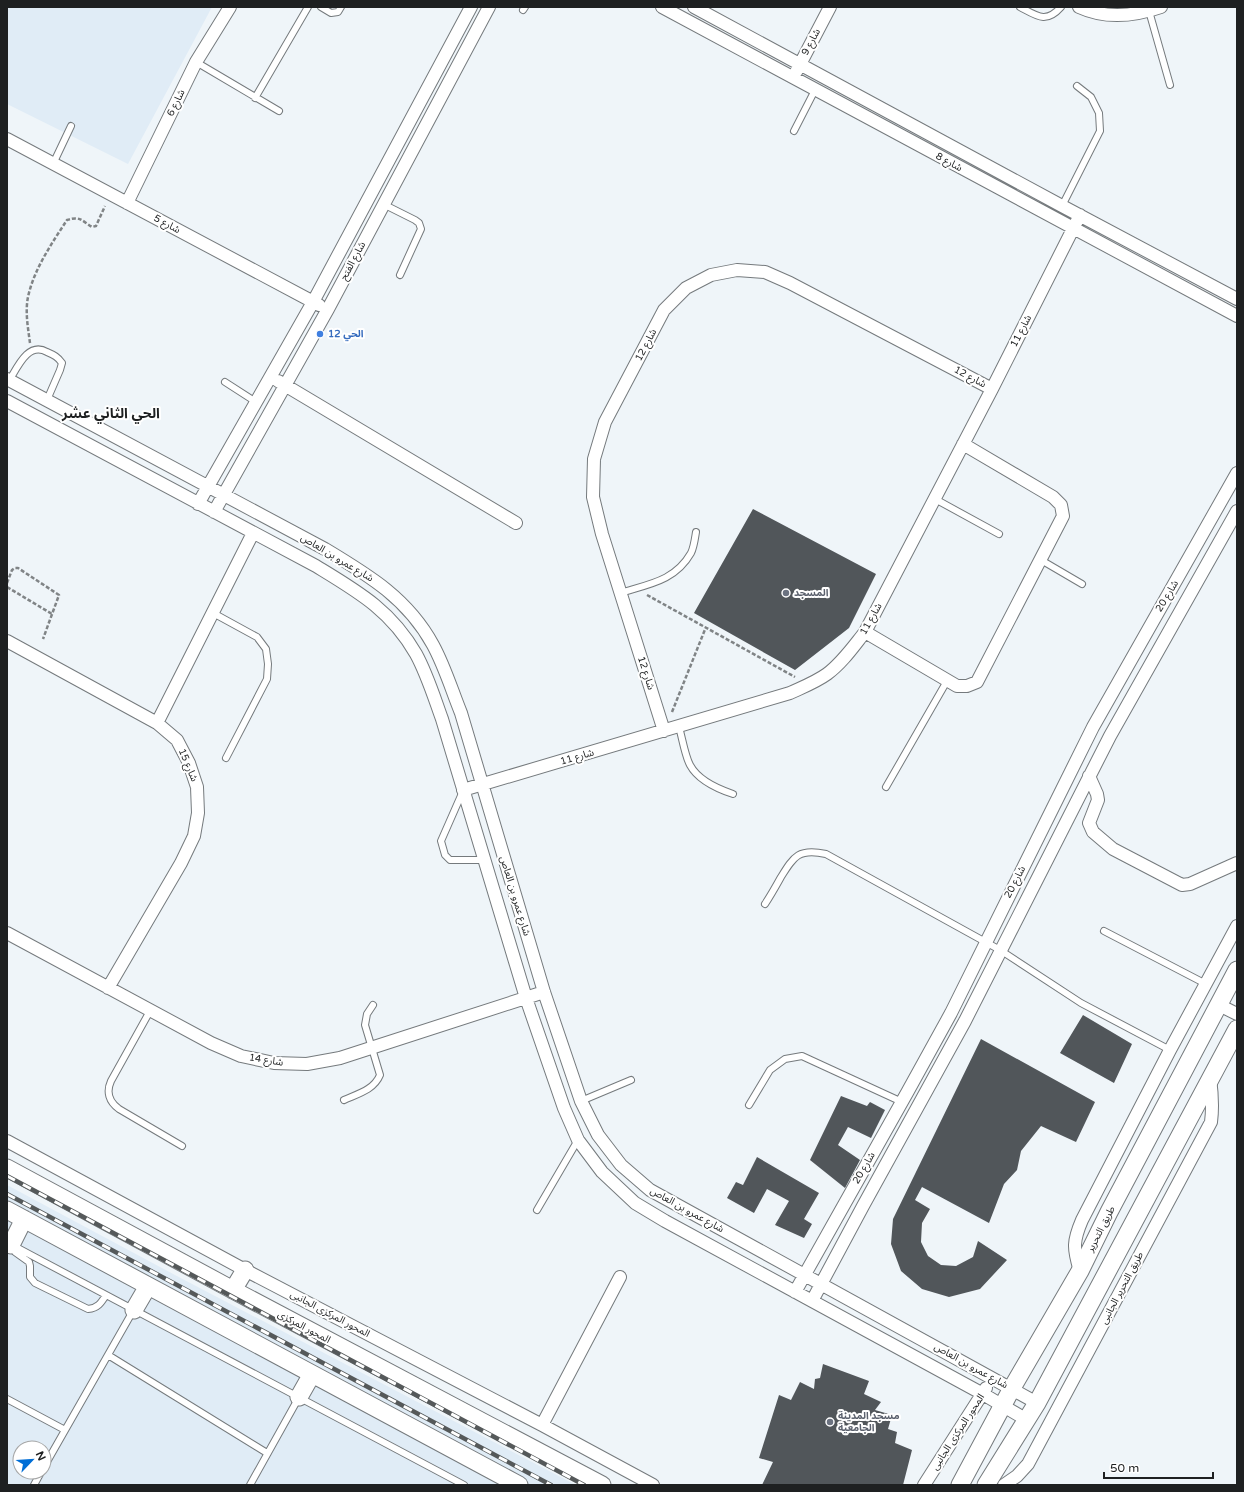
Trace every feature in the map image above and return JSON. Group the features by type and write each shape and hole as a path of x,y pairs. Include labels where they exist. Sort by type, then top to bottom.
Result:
{"main road":[{"name":"طريق التحرير","path":"960,1485 1002,1405 1080,1270 1109,1212 1219,1005 1233,989 1237,970"},
{"path":"986,1485 1037,1403 1237,1029"},
{"name":"المحور المركزى","path":"7,1168 602,1485"},
{"path":"7,1210 519,1485"},
{"path":"8,1247 24,1220"},
{"path":"234,1290 245,1270"},
{"path":"134,1310 148,1286"},
{"path":"298,1397 312,1374"}],"street":[{"name":"شارع 6","path":"127,203 196,62 230,7"},
{"name":"شارع الفتح","path":"198,504 313,302 471,7"},
{"name":"شارع الفتح","path":"214,512 328,309 489,7"},
{"name":"شارع 8","path":"662,7 1237,316"},
{"name":"شارع 8","path":"694,7 799,65 1237,299"},
{"name":"شارع 9","path":"792,78 830,7"},
{"path":"1079,7 1105,15 1125,15 1150,11 1161,7"},
{"name":"شارع 5","path":"7,139 328,309"},
{"name":"شارع 11","path":"463,790 770,700 809,685 827,674 842,660 865,632 992,389 1080,215"},
{"name":"شارع 12","path":"664,731 602,534 593,497 594,459 605,422 664,310 686,288 711,275 738,270 764,272 790,282 992,389"},
{"path":"270,377 516,523"},
{"name":"شارع عمرو بن العاص","path":"8,380 223,496 325,549 365,573 392,593 415,618 433,645 447,677 460,713 544,992 581,1101 598,1135 621,1165 650,1190 1037,1403"},
{"name":"شارع عمرو بن العاص","path":"7,401 253,534 316,566 355,589 379,608 400,629 416,654 442,719 526,998 564,1108 578,1140 602,1172 635,1203 665,1221 983,1394 1027,1420"},
{"path":"865,632 957,686 967,686 977,682 1064,516 1062,505 1053,497 963,444"},
{"name":"شارع 20","path":"795,1292 902,1102 950,1012 1092,727 1237,473"},
{"name":"شارع 20","path":"812,1301 944,1061 1089,776 1134,692 1237,511"},
{"path":"157,723 253,534"},
{"name":"شارع 15","path":"7,641 157,723 177,740 189,763 197,787 198,813 194,836 181,863 108,988"},
{"path":"1089,776 1098,800 1090,823 1091,829 1100,840 1113,849 1175,883 1182,885 1190,884 1237,863"},
{"path":"1080,1270 1074,1254 1075,1236 1077,1231 1170,1050 1237,926"},
{"name":"شارع 14","path":"7,934 150,1011 223,1048 241,1056 274,1062 307,1064 340,1058 544,992"},
{"path":"1219,1005 1237,1014"},
{"name":"طريق التحرير الجانبى","path":"1004,1485 1017,1476 1028,1464 1211,1122 1212,1100 1210,1078"},
{"name":"المحور المركزى الجانبى","path":"7,1142 245,1270 542,1424 653,1485"},
{"path":"542,1424 620,1277"},
{"name":"المحور المركزى الجانبى","path":"924,1485 992,1378"}],"lane":[{"path":"255,98 308,7"},
{"path":"321,7 331,13 338,12 341,7"},
{"path":"1020,7 1040,18 1055,14 1061,7"},
{"path":"1150,11 1170,84"},
{"path":"196,62 279,112"},
{"path":"1062,206 1100,131 1099,113 1091,97 1077,86"},
{"path":"794,131 815,90"},
{"path":"53,164 71,126"},
{"path":"383,204 420,223 421,229 400,275"},
{"path":"8,380 22,359 31,351 43,349 58,357 62,363 47,400"},
{"path":"225,382 256,402"},
{"path":"935,499 999,534"},
{"path":"620,593 663,580 680,568 692,552 696,532"},
{"path":"1041,560 1082,584"},
{"path":"213,613 257,637 266,649 268,664 267,680 226,758"},
{"path":"886,787 947,680"},
{"path":"679,726 690,766 702,778 717,788 733,794"},
{"path":"463,790 441,841 445,855 450,860 485,860"},
{"path":"765,904 792,860 802,853 814,852 826,854 1000,950 1081,1003 1170,1050"},
{"path":"1104,931 1206,984"},
{"path":"344,1100 373,1086 378,1081 380,1075 365,1025 367,1014 374,1005"},
{"path":"150,1011 111,1081 108,1087 108,1094 110,1100 119,1109 182,1146"},
{"path":"749,1105 770,1070 785,1059 802,1056 902,1102"},
{"path":"581,1101 631,1080"},
{"path":"537,1210 578,1140"},
{"path":"8,1247 106,1295 464,1485"},
{"path":"8,1247 29,1262 30,1277 35,1283 88,1309 98,1306 106,1295"},
{"path":"52,1454 134,1310"},
{"path":"108,1355 267,1453"},
{"path":"250,1485 298,1397"},
{"path":"7,1399 65,1430"}],"path":[{"path":"31,351 27,318 28,297 39,264 67,220 74,218 81,219 92,226 96,226 111,194"},
{"path":"7,583 12,570 18,568 59,595 43,639"},
{"path":"7,587 52,614"},
{"path":"636,588 809,685"},
{"path":"664,731 706,627"}],"shaded area":[{"path":"7,7 212,7 128,164 7,104"},
{"path":"7,1185 175,1275 576,1485 7,1485"}],"building":[{"name":"المسجد","path":"753,509 876,574 849,628 795,670 694,613"},
{"path":"1083,1015 1132,1044 1114,1083 1060,1053"},
{"path":"981,1039 1095,1102 1076,1142 1041,1126 1021,1151 1017,1170 1004,1184 989,1223 922,1187 915,1200 930,1209 922,1223 921,1242 928,1256 941,1265 956,1266 973,1257 978,1241 1007,1260 980,1289 949,1297 922,1289 901,1271 891,1244 893,1219"},
{"path":"841,1096 867,1106 870,1102 885,1110 871,1138 848,1127 838,1145 860,1160 845,1188 810,1160"},
{"path":"757,1157 819,1193 804,1219 812,1224 804,1238 775,1225 789,1201 767,1189 754,1213 727,1198 736,1182 743,1185"},
{"name":"مسجد المدينة الجامعية","path":"823,1364 869,1381 864,1394 881,1402 875,1410 892,1415 888,1429 897,1432 895,1443 912,1450 903,1485 762,1485 773,1462 759,1458 779,1395 791,1400 800,1382 814,1389 815,1379 820,1378"}],"railway":[{"path":"7,1176 584,1485"},
{"path":"7,1194 551,1485"}],"place":[{"name":"الحي 12","path":"320,334"},
{"name":"المسجد","path":"786,593"},
{"name":"مسجد المدينة الجامعية","path":"830,1422"}],"district":[{"name":"الحي الثاني عشر","path":"111,413"}]}
